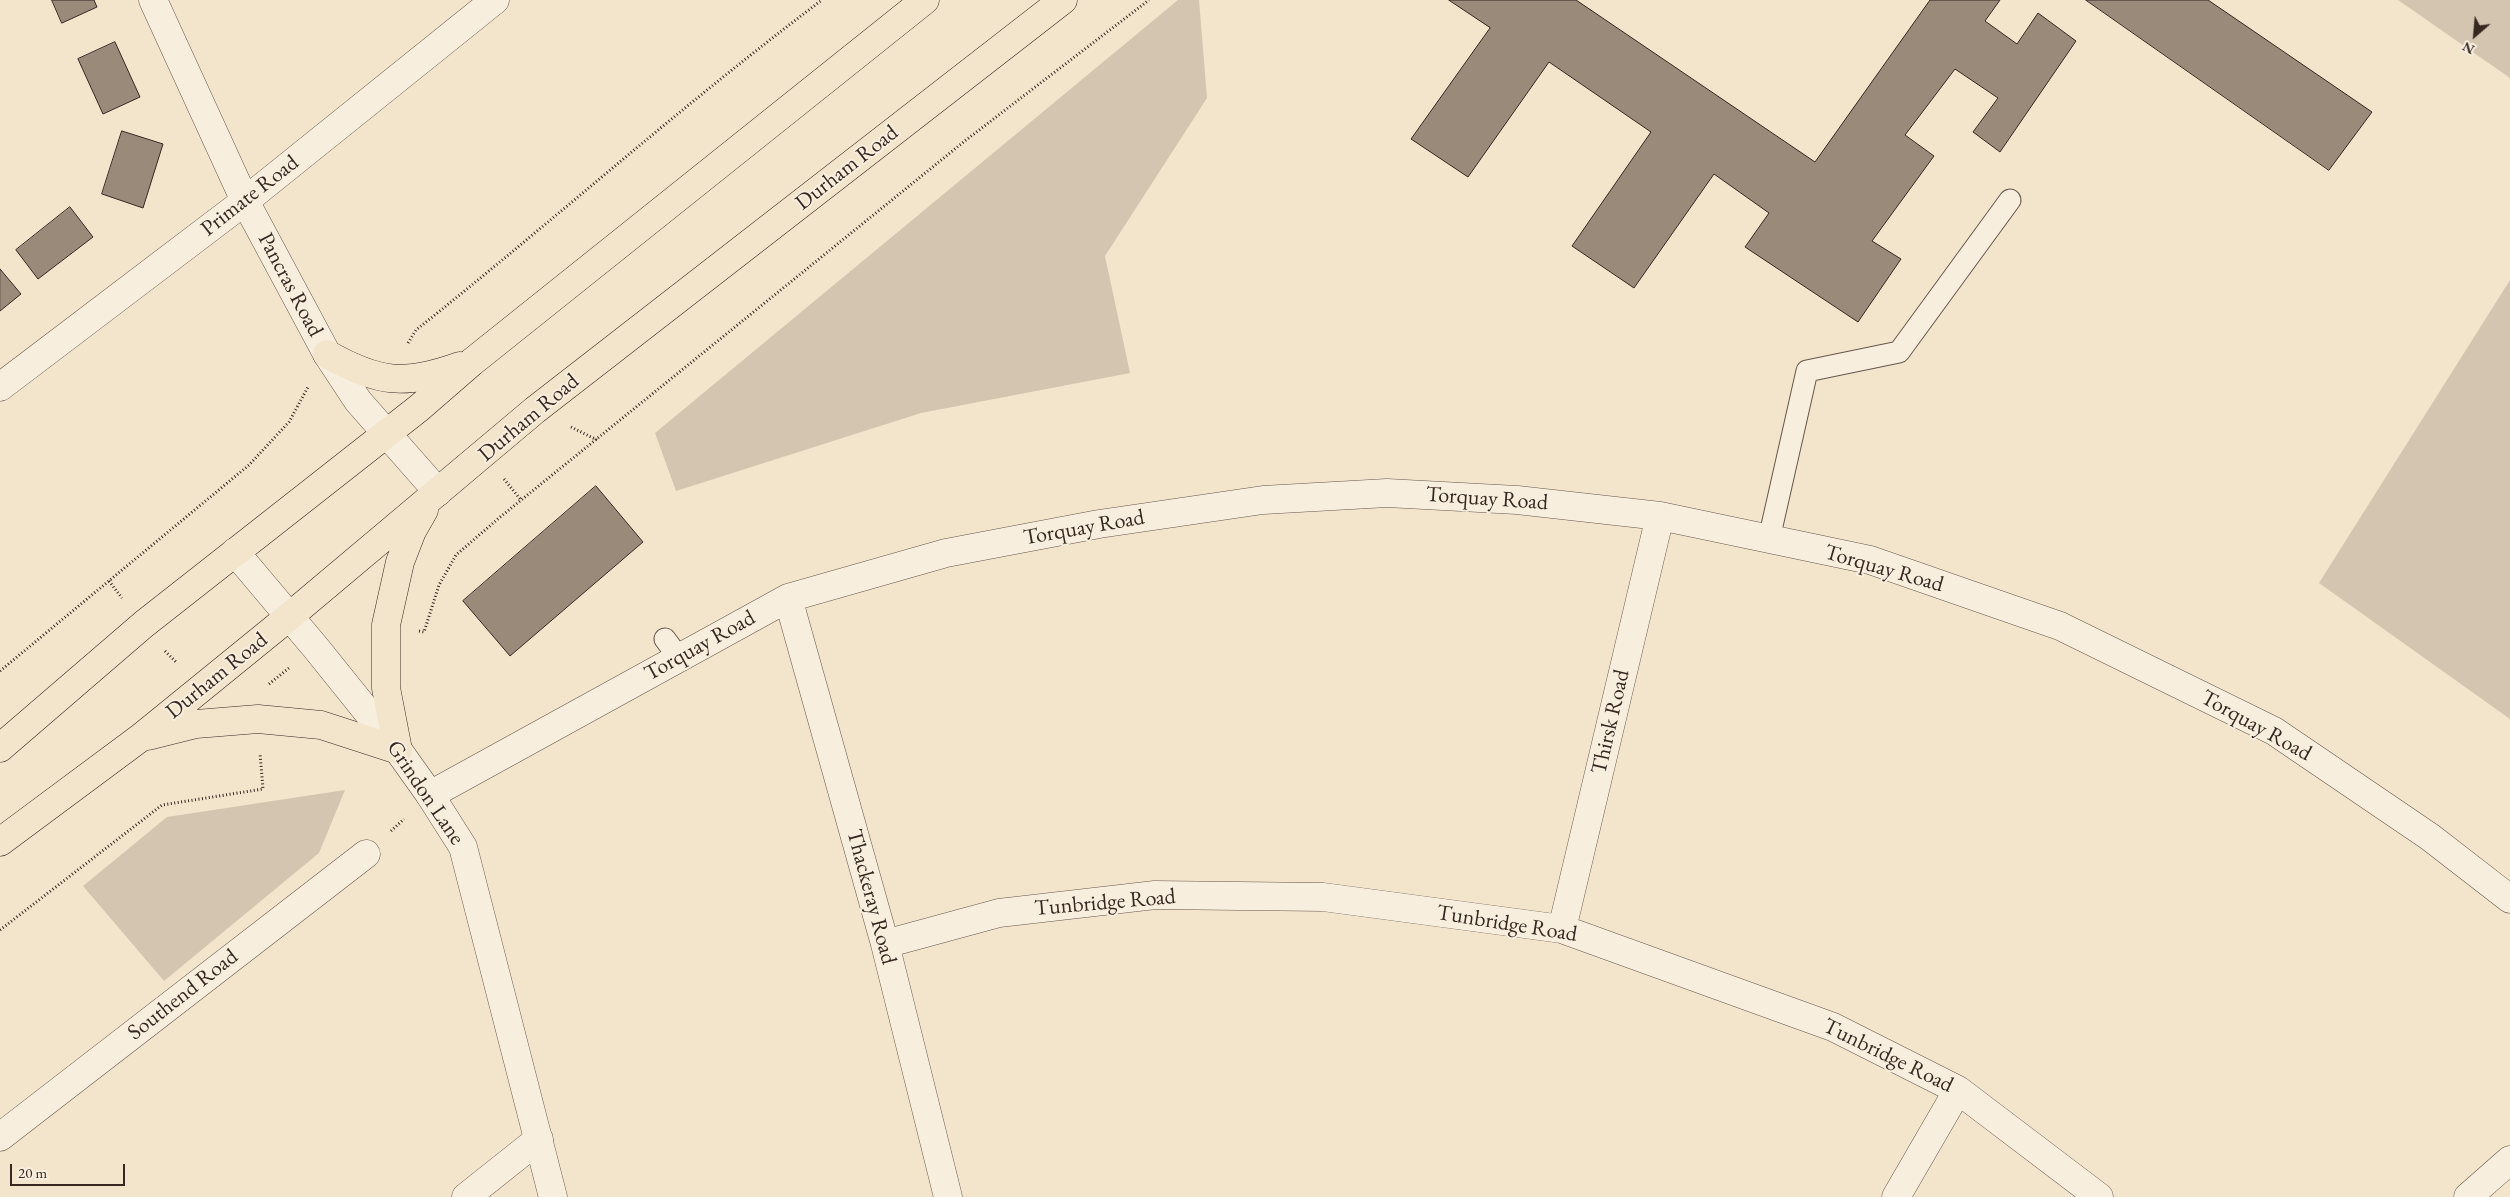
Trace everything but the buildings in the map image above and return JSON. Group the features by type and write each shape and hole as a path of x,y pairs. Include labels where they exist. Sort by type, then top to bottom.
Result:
{"highway":[{"path":"0,748 144,624 419,408 472,362 925,0"},
{"name":"Durham Road","path":"0,842 140,738 290,616 535,410 1063,0"},
{"path":"327,354 352,368 396,380 435,376 472,362"},
{"path":"140,738 196,724 258,719 320,725 398,750 386,688 386,625 400,562 412,531 434,496"}],"street":[{"name":"Pancras Road","path":"153,0 245,201 327,354 358,401 434,496"},
{"name":"Primate Road","path":"0,387 245,201 482,4"},
{"name":"Torquay Road","path":"430,795 672,648 788,598 946,553 1099,524 1263,500 1387,493 1517,500 1660,516 1870,560 2060,626 2274,731 2430,837 2510,899"},
{"name":"Thirsk Road","path":"1562,928 1660,516"},
{"name":"Grindon Lane","path":"235,552 290,616 398,750 430,795 463,848 553,1197"},
{"name":"Thackeray Road","path":"788,598 885,944 948,1197"},
{"name":"Southend Road","path":"0,1137 366,854"},
{"name":"Tunbridge Road","path":"885,944 998,913 1155,895 1324,897 1562,928 1834,1027 1958,1090 2099,1197"},
{"path":"1896,1197 1958,1090"},
{"path":"466,1197 539,1139"},
{"path":"2468,1197 2510,1160"}],"lane":[{"path":"1769,539 1807,370 1899,352 2010,200"}],"path":[{"path":"408,345 416,330 498,265 743,59 822,0"},
{"path":"521,500 966,140 1149,0"},
{"path":"0,671 248,465 289,422"},
{"path":"108,581 176,664 182,659"},
{"path":"366,854 430,795"}],"shaded area":[{"path":"1178,0 1199,0 1207,98 1105,256 1130,373 921,413 676,491 655,433"},
{"path":"2398,0 2510,0 2510,78"},
{"path":"2510,280 2510,719 2319,583"},
{"path":"345,790 319,853 164,981 83,886 167,817"}]}
